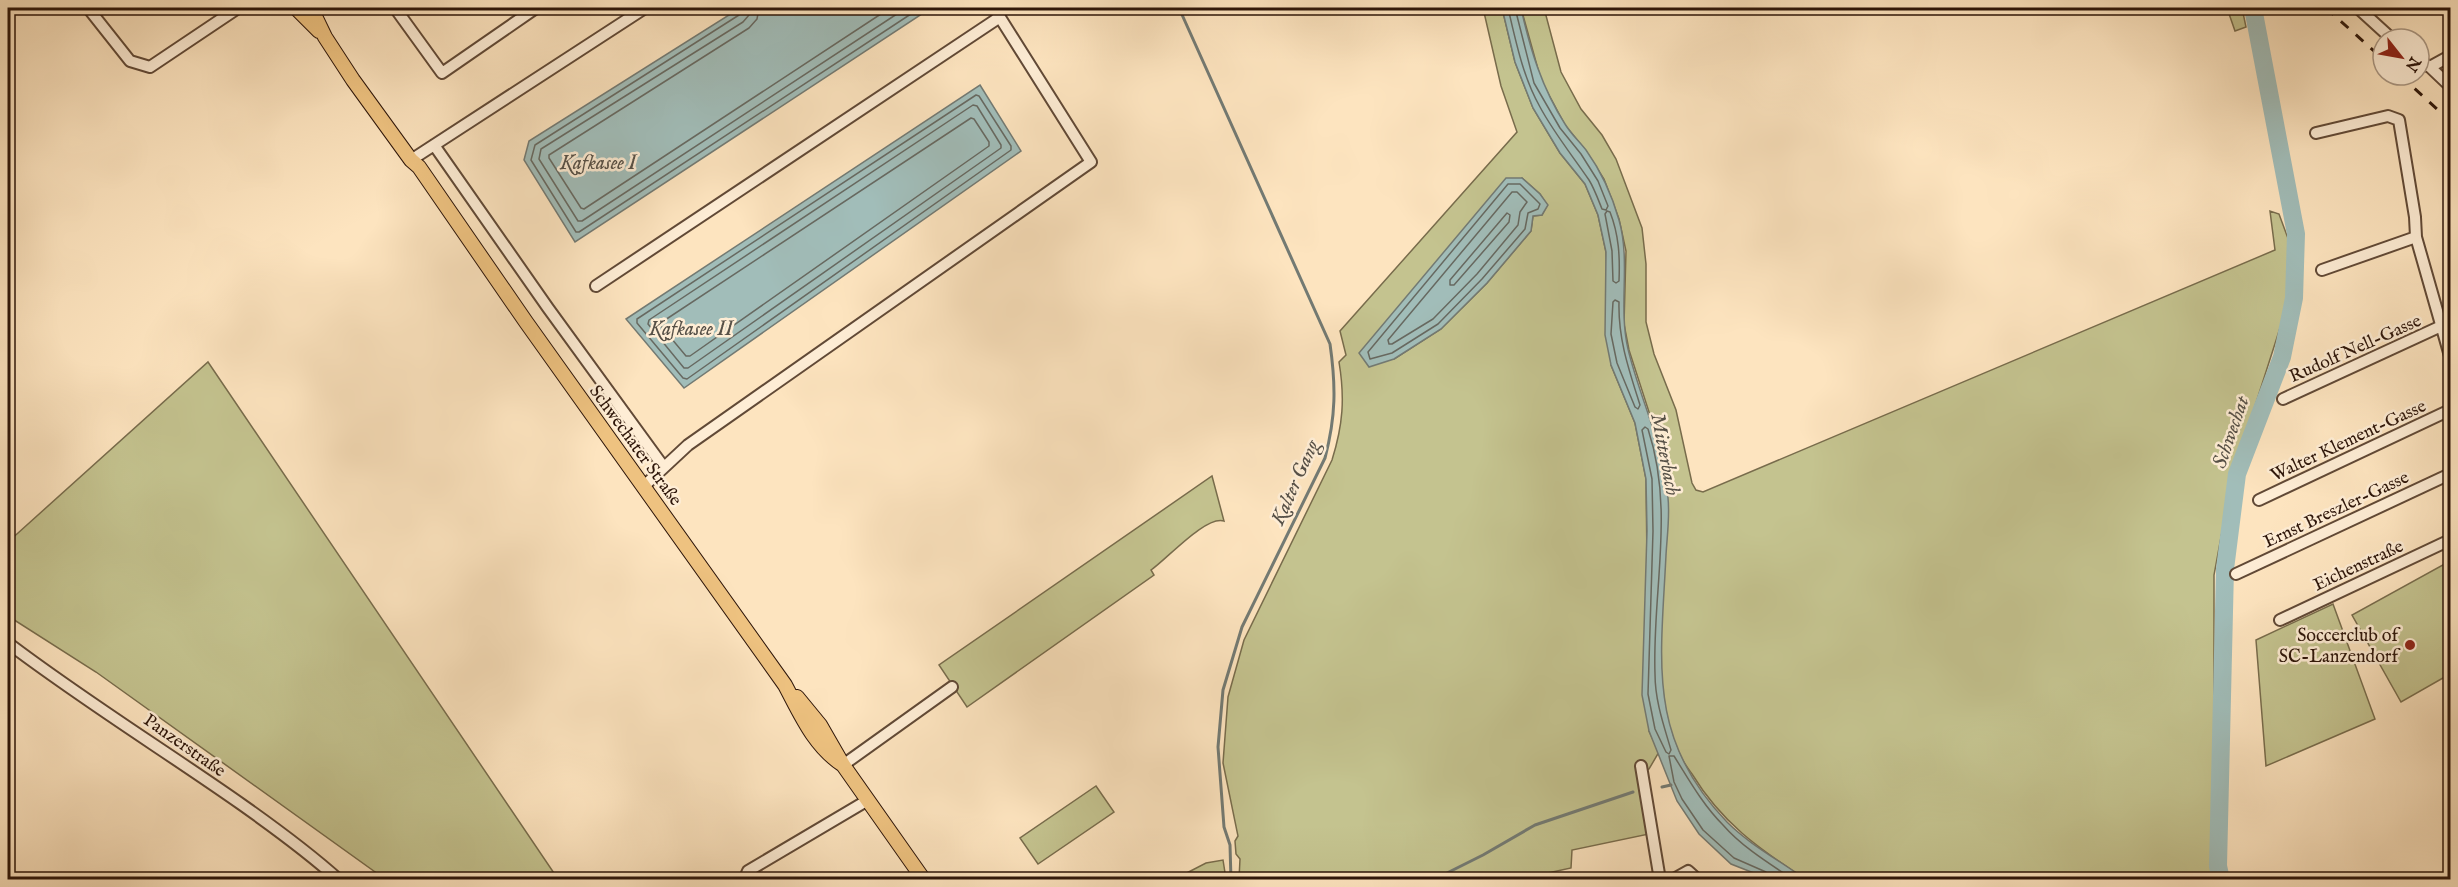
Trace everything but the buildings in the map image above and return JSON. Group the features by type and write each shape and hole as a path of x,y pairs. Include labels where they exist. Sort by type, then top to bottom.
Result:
{"main road":[{"name":"Schwechater Straße","path":"296,8 325,37"},
{"name":"Schwechater Straße","path":"311,8 325,37 411,160 419,167 785,685 815,739 843,765 924,879"}],"street":[{"path":"88,8 130,61 150,67 238,8"},
{"path":"395,8 442,73 536,8"},
{"path":"411,160 645,8"},
{"path":"2358,8 2379,27"},
{"path":"596,285 997,12 1091,162 688,445 644,486"},
{"path":"2431,66 2451,56"},
{"path":"2431,68 2451,86"},
{"path":"2316,132 2388,116 2398,120 2415,217 2416,237 2446,325 2451,356"},
{"path":"434,145 548,308 663,466"},
{"path":"2322,270 2416,237"},
{"name":"Rudolf Nell-Gasse","path":"2283,399 2446,325"},
{"name":"Walter Klement-Gasse","path":"2259,500 2451,410"},
{"name":"Ernst Breszler-Gasse","path":"2236,573 2451,474"},
{"name":"Eichenstraße","path":"2280,620 2451,540"},
{"name":"Panzerstraße","path":"8,643 46,672 310,853 339,879"},
{"path":"843,765 952,687"},
{"path":"1641,766 1660,879"},
{"path":"744,878 748,870 868,800"},
{"path":"1672,879 1688,872 1698,879"}],"shaded area":[{"path":"1483,8 1502,8 1515,62 1533,108 1560,153 1585,184 1598,215 1606,252 1611,365 1635,423 1646,479 1649,731 1659,752 1649,769 1638,775 1649,834 1572,850 1571,868 1539,875 1537,880 1239,879 1240,859 1236,854 1235,841 1238,836 1223,763 1228,697 1244,640 1332,460 1339,435 1342,411 1339,362 1346,355 1340,331 1517,132 1501,86","holes":["1522,178 1540,194 1547,205 1542,215 1533,216 1531,231 1487,283 1441,329 1394,359"]},
{"path":"1521,8 1544,8 1561,72 1581,109 1602,135 1616,159 1642,228 1646,264 1646,322 1654,354 1676,410 1692,483 1696,490 1703,492 2275,250 2270,211 2279,214 2293,252 2288,303 2232,478 2214,575 2214,879 1805,879 1742,833 1716,807 1679,754 1671,733 1665,704 1661,675 1660,446 1629,350 1624,324 1626,251 1619,219 1604,179 1586,151 1565,125 1541,80"},
{"path":"2227,8 2242,8 2246,27 2235,31"},
{"path":"208,362 558,879 385,879 96,672 8,616 8,542"},
{"path":"1212,476 1224,521 1216,521 1197,531 1151,570 1154,575 967,707 939,665"},
{"name":"Soccerclub of SC-Lanzendorf","path":"2450,561 2450,674 2401,702 2352,615"},
{"path":"2333,604 2375,719 2266,766 2256,640"},
{"path":"1096,786 1114,812 1038,864 1020,838"},
{"path":"1223,860 1226,879 1175,879 1206,863"}],"water":[{"name":"Kafkasee I","path":"740,8 931,8 575,242 524,160 529,141"},
{"path":"1502,8 1521,8 1528,38 1543,82 1567,128 1596,166 1619,220 1624,252 1625,333 1633,368 1657,441 1666,478 1669,519 1662,664 1664,697 1671,729 1683,760 1701,791 1727,822 1755,845 1805,879 1769,879 1731,864 1699,834 1677,801 1649,731 1642,695 1647,531 1646,479 1635,423 1611,365 1605,335 1606,252 1598,215 1585,184 1560,153 1533,108 1515,62"},
{"name":"Kafkasee II","path":"980,85 1021,151 684,388 626,319"},
{"path":"1506,178 1522,178 1540,194 1548,205 1542,215 1533,216 1531,231 1487,283 1441,329 1394,359 1369,367 1359,353"}],"waterway":[{"name":"Kalter Gang","path":"1179,8 1330,344 1333,374 1333,415 1325,458 1242,627 1223,690 1218,747 1224,827 1230,845 1231,880"},
{"name":"Schwechat","path":"2221,880 2218,866 2225,569 2237,474 2282,357 2294,298 2296,234 2253,8"},
{"path":"1662,787 1671,785"},
{"path":"1433,880 1535,825 1633,792"}],"railway":[{"path":"2326,8 2371,48"},
{"path":"2413,87 2450,121"}],"place":[{"name":"Soccerclub of SC-Lanzendorf","path":"2410,645"}],"water label":[{"name":"Mitterbach","path":"1666,454"}]}
